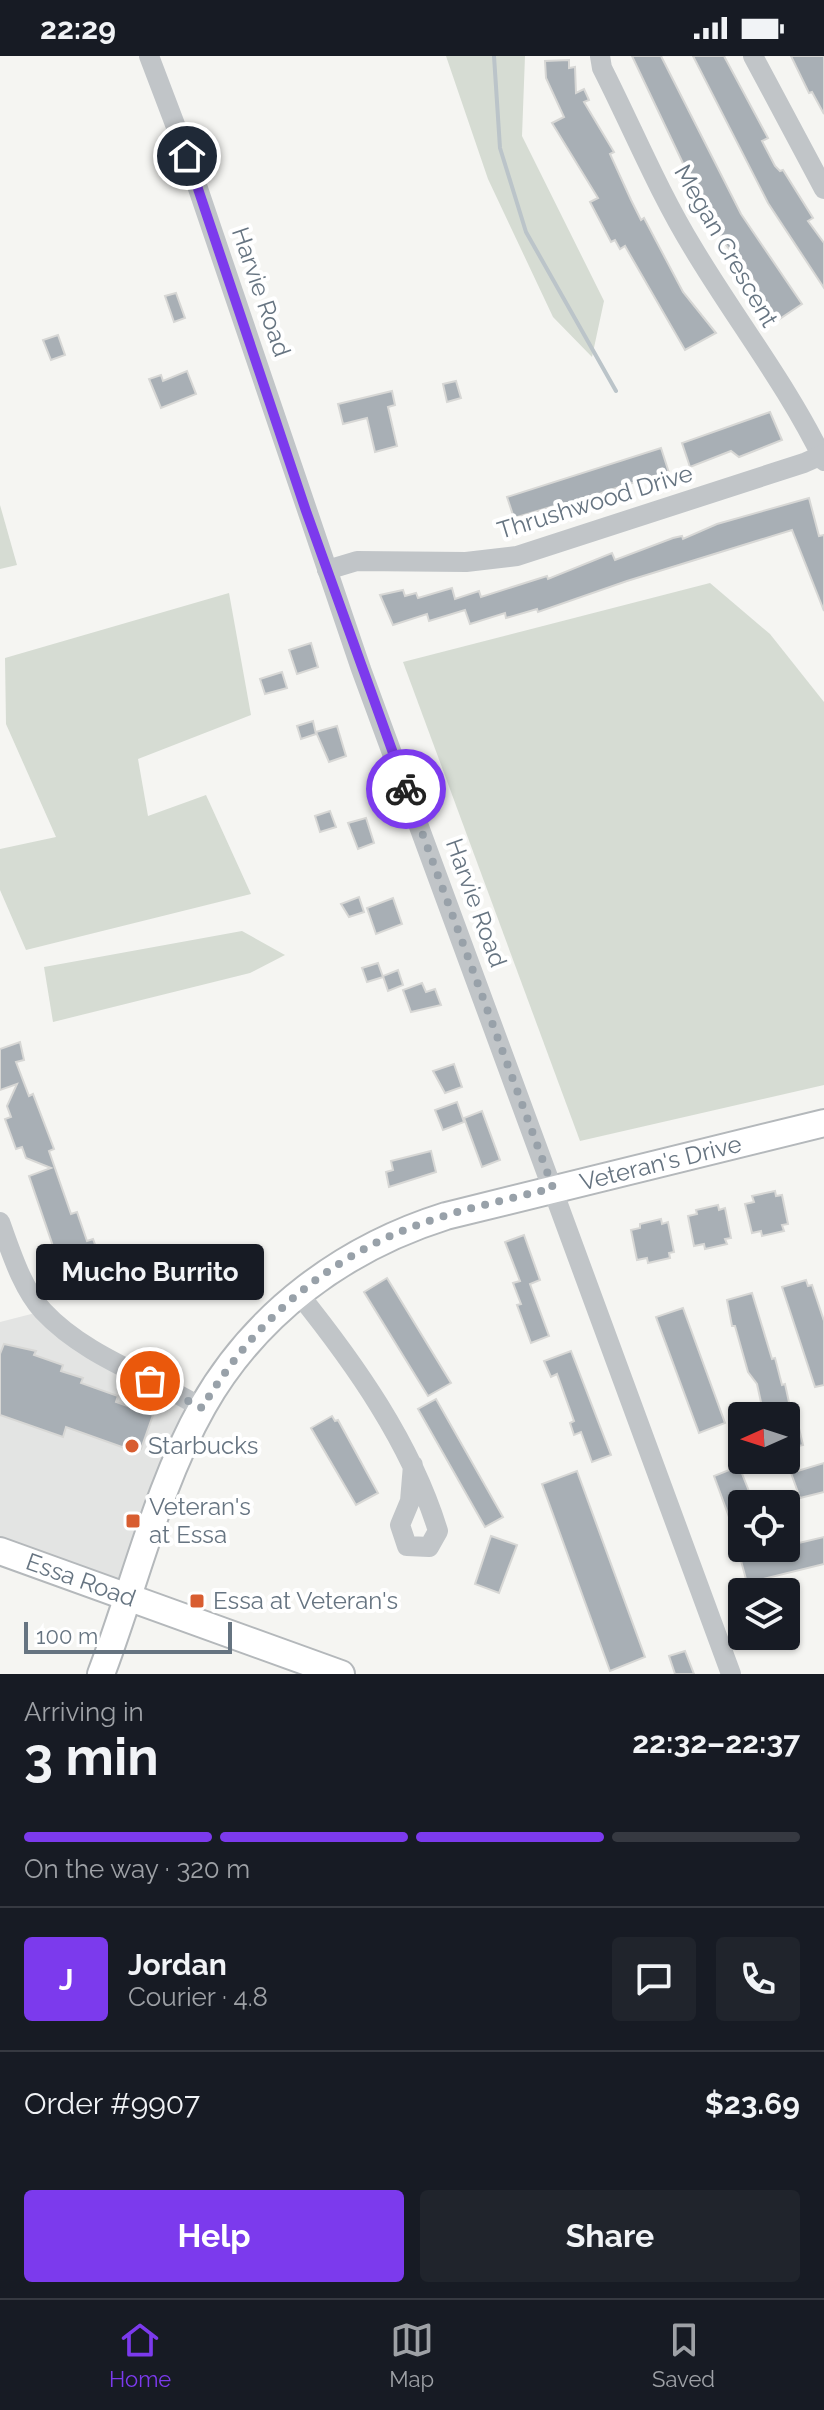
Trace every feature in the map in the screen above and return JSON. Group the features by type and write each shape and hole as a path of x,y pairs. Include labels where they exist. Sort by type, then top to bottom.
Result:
{"main road":[{"name":"Veteran's Drive","path":"101,1674 187,1438 202,1408 236,1355 298,1293 354,1254 420,1224 553,1188 824,1123"},
{"name":"Essa Road","path":"0,1551 341,1674"}],"street":[{"name":"Harvie Road","path":"149,56 187,156 327,570 731,1674"},
{"name":"Megan Crescent","path":"600,56 602,68 690,244 758,354 787,391 823,457"},
{"path":"753,56 824,189"},
{"name":"Thrushwood Drive","path":"327,570 357,561 466,562 517,556 823,457"},
{"path":"0,1222 13,1257 43,1311 88,1347 202,1408"},
{"path":"298,1293 346,1353 413,1465"}],"shaded area":[{"path":"446,56 525,56 522,136 604,301 592,357 553,317 488,179"},
{"path":"0,505 17,565 0,569"},
{"path":"710,583 770,634 824,702 824,1085 580,1141 403,662"},
{"path":"229,593 251,715 138,759 148,816 206,795 251,894 26,950 0,890 0,849 56,837 6,724 5,658"},
{"path":"242,931 285,955 250,973 53,1022 44,967"},
{"path":"43,1311 202,1408 129,1597 0,1551 0,1322"}],"building":[{"path":"632,56 661,56 741,214 802,304 775,322 753,285 756,283 726,245 699,197"},
{"path":"693,56 724,56 768,138 762,141 775,166 783,170 813,218 808,221 824,243 824,288 768,203"},
{"path":"791,56 824,56 824,114 812,92 809,93"},
{"path":"569,60 569,68 575,67 576,93 584,89 589,100 584,102 614,152 610,154 641,220 644,218 683,292 716,333 685,350 625,246 620,249 615,240 611,242 590,202 598,198 552,123 564,117 546,78 545,61"},
{"path":"176,293 185,318 174,322 165,296"},
{"path":"58,335 65,355 51,360 43,340"},
{"path":"187,371 196,394 161,408 149,379 161,375 163,381"},
{"path":"456,381 461,398 447,402 443,384"},
{"path":"392,391 395,405 388,407 397,446 375,452 367,418 343,424 338,404"},
{"path":"770,412 782,440 739,457 731,451 690,467 682,443"},
{"path":"661,448 670,476 656,480 654,476 556,512 554,506 514,518 507,497"},
{"path":"809,498 819,536 824,535 824,611 792,530 538,612 537,609 506,618 505,613 470,624 465,610 429,621 427,614 393,625 380,595 403,590 405,596 416,593 418,598 452,588 455,599 479,591 481,597 547,576 548,579 612,553 615,560 673,538 682,536 683,539 717,524"},
{"path":"311,643 318,667 297,674 289,650"},
{"path":"282,672 287,688 265,694 260,679"},
{"path":"313,721 316,734 301,739 297,726"},
{"path":"337,726 346,756 329,762 316,732"},
{"path":"330,811 336,827 320,832 315,816"},
{"path":"366,818 374,843 358,849 348,823"},
{"path":"359,897 364,912 349,917 341,904"},
{"path":"393,898 402,924 376,934 367,908"},
{"path":"378,963 383,977 367,982 362,968"},
{"path":"398,970 403,985 388,991 383,976"},
{"path":"422,983 426,992 435,989 441,1005 411,1012 403,990"},
{"path":"20,1042 24,1060 16,1062 29,1096 33,1094 54,1149 49,1151 71,1214 77,1212 87,1241 93,1239 100,1258 97,1259 99,1266 69,1277 58,1247 54,1249 29,1176 51,1168 26,1158 22,1147 16,1149 5,1119 11,1117 7,1106 17,1084 0,1090 0,1049"},
{"path":"454,1064 462,1087 445,1093 433,1071"},
{"path":"457,1102 464,1122 443,1130 435,1110"},
{"path":"482,1111 500,1160 482,1167 464,1118"},
{"path":"431,1151 436,1172 389,1187 386,1172 393,1170 391,1161"},
{"path":"775,1191 776,1196 782,1195 788,1224 782,1225 784,1231 762,1236 761,1231 752,1233 745,1204 754,1202 752,1196"},
{"path":"718,1205 719,1210 725,1208 731,1238 725,1239 727,1244 705,1249 704,1244 694,1246 688,1216 697,1214 696,1210"},
{"path":"661,1219 662,1224 668,1222 674,1252 669,1253 670,1258 648,1263 647,1258 637,1260 631,1230 640,1228 640,1224"},
{"path":"524,1235 540,1280 530,1284 549,1336 531,1343 517,1305 521,1304 513,1283 520,1281 505,1242"},
{"path":"387,1278 451,1383 428,1396 364,1292"},
{"path":"806,1280 808,1286 812,1285 824,1321 824,1385 815,1387 782,1287"},
{"path":"752,1293 789,1402 761,1402 757,1384 748,1372 735,1326 732,1326 727,1300"},
{"path":"683,1308 725,1423 699,1433 656,1317"},
{"path":"4,1344 36,1351 34,1355 63,1365 61,1371 83,1378 81,1383 118,1396 116,1402 153,1415 141,1449 138,1448 136,1452 66,1427 63,1437 0,1415 0,1354"},
{"path":"571,1351 611,1455 592,1462 581,1432 574,1435 570,1423 574,1421 557,1374 551,1377 544,1361"},
{"path":"436,1399 503,1517 485,1527 418,1409"},
{"path":"332,1416 335,1421 338,1420 378,1493 356,1505 311,1428"},
{"path":"824,1463 824,1492 800,1498 800,1490 797,1490 791,1474 800,1474 800,1470"},
{"path":"728,1470 728,1474 742,1474 748,1490 728,1490 728,1514 714,1476"},
{"path":"577,1471 645,1657 610,1671 542,1484"},
{"path":"491,1536 517,1545 499,1593 475,1584"},
{"path":"824,1537 824,1564 767,1578 746,1578 741,1562 800,1562 800,1543"},
{"path":"685,1651 694,1674 675,1674 669,1656"}],"waterway":[{"path":"494,56 500,148 526,232 616,391"}],"way so far":[{"path":"150,1381 202,1408 236,1355 264,1324 298,1293 354,1254 420,1224 553,1188 406,789"}],"place":[{"name":"Mucho Burrito","path":"150,1381"},
{"name":"Starbucks","path":"132,1446"},
{"name":"Veteran's at Essa","path":"133,1521"},
{"name":"Essa at Veteran's","path":"197,1601"}],"route":[{"path":"187,156 306,511 406,789"}]}
